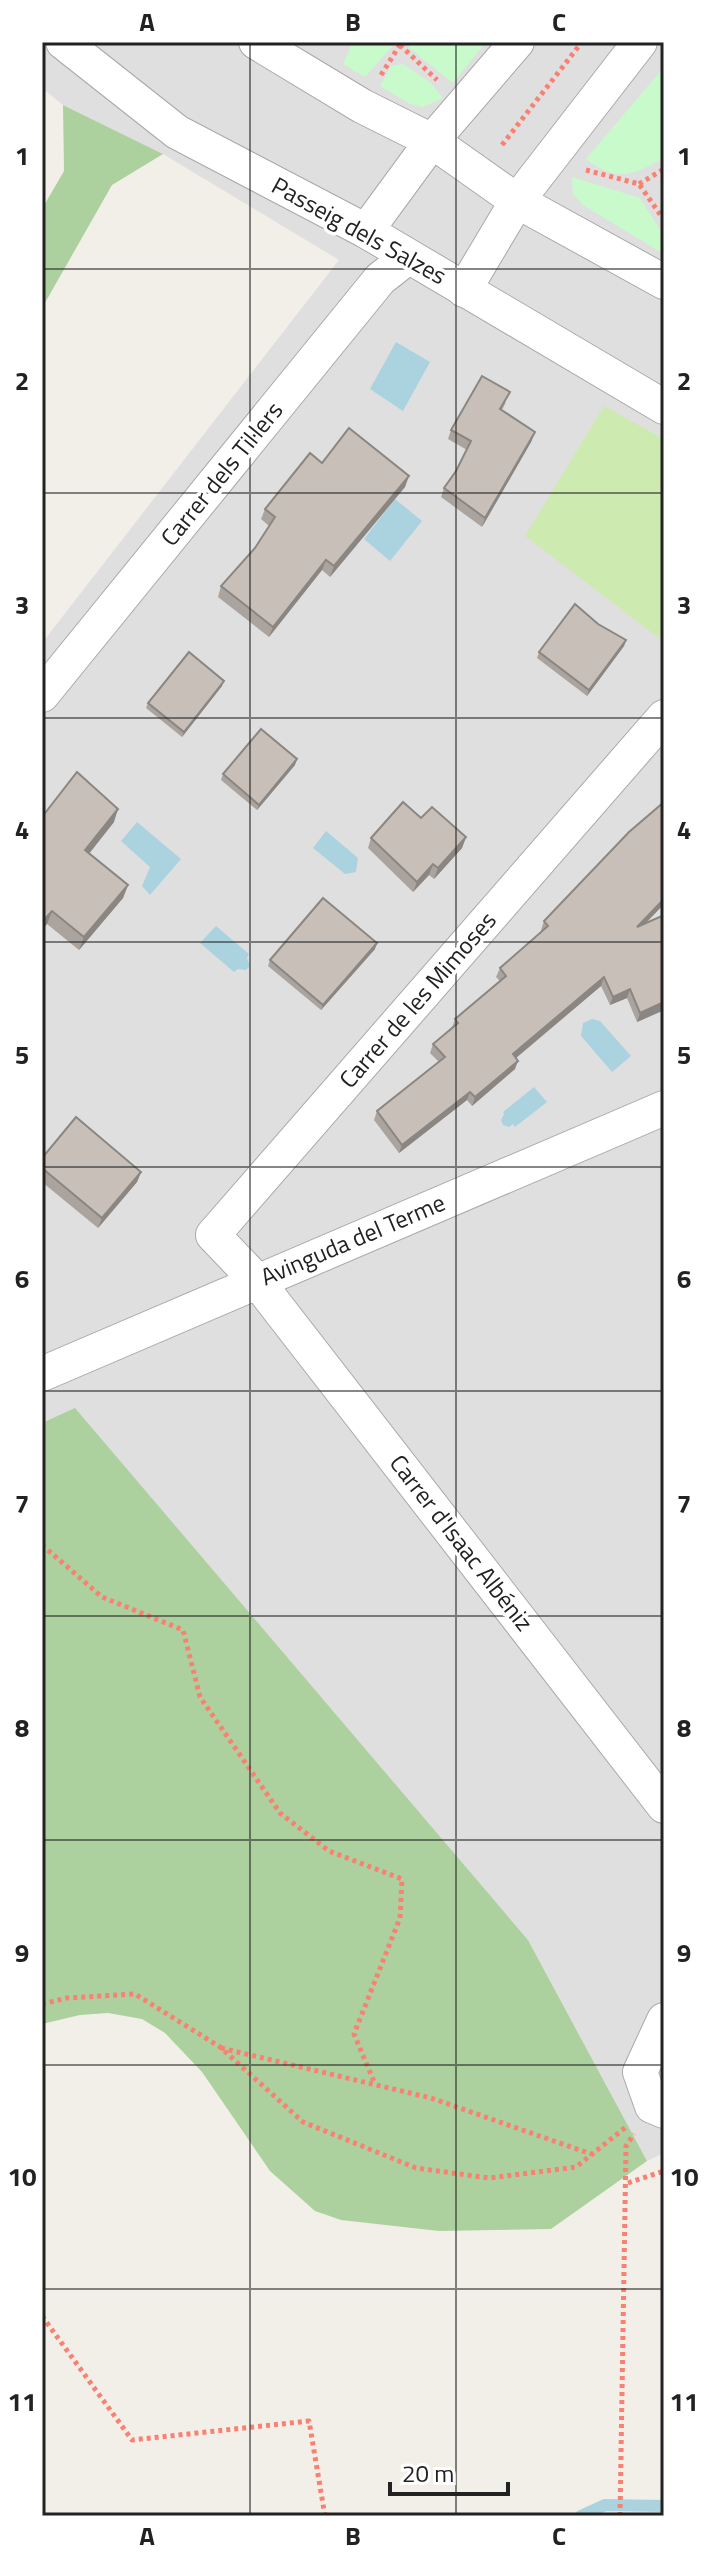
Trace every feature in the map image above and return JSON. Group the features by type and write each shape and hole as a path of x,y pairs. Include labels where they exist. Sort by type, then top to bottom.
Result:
{"street":[{"name":"Passeig dels Salzes","path":"63,42 177,132 366,231 664,407"},
{"path":"256,42 362,106 432,141 517,201 664,282"},
{"path":"366,231 432,141 517,42"},
{"path":"464,290 517,201 640,42"},
{"name":"Carrer dels Til·lers","path":"42,695 380,279 408,257"},
{"name":"Carrer de les Mimoses","path":"257,1281 213,1235 664,717"},
{"name":"Avinguda del Terme","path":"42,1374 664,1108"},
{"name":"Carrer d'Isaac Albéniz","path":"257,1281 664,1806"},
{"path":"658,2109 640,2072 664,2020"}],"path":[{"path":"499,149 582,42"},
{"path":"377,82 401,43 442,85"},
{"path":"639,184 664,169"},
{"path":"585,170 639,184 664,220"},
{"path":"42,1545 102,1597 183,1630 200,1697 280,1813 329,1851 402,1879 400,1918 354,2034 375,2084"},
{"path":"42,2004 67,1998 135,1994 220,2047 303,2122 416,2168 489,2178 576,2167 658,2109"},
{"path":"220,2047 431,2098 591,2154"},
{"path":"620,2516 628,2183 626,2146 658,2109"},
{"path":"628,2183 664,2171"},
{"path":"42,2316 132,2440 309,2421 325,2516"}],"shaded area":[{"path":"42,42 664,42 664,2153 647,2161 528,1940 75,1409 42,1423 42,643 339,260 163,154 63,105 42,88"}],"green space":[{"path":"353,42 396,42 365,77 343,64"},
{"path":"409,42 486,42 453,83 409,48"},
{"path":"403,64 430,82 443,98 423,107 410,104 380,86 391,66"},
{"path":"664,67 664,158 625,174 607,171 586,159"},
{"path":"63,105 163,154 112,185 42,308 42,209 64,171"},
{"path":"572,177 640,198 664,236 664,254 583,205 573,194"},
{"path":"604,406 664,439 664,642 525,536"},
{"path":"75,1408 528,1940 647,2161 551,2229 439,2231 341,2220 315,2211 270,2171 202,2072 165,2033 142,2019 108,2013 80,2015 42,2024 42,1423"}],"water":[{"path":"396,342 430,362 403,411 370,389"},
{"path":"395,499 422,521 390,561 364,539"},
{"path":"137,822 181,859 150,895 142,886 150,867 121,841"},
{"path":"326,831 358,858 356,872 345,874 313,848"},
{"path":"216,926 249,954 250,966 246,970 234,972 200,943"},
{"path":"592,1019 600,1021 631,1056 612,1072 581,1036 583,1023"},
{"path":"534,1087 547,1102 515,1127 513,1124 509,1127 503,1125 503,1112"}],"building":[{"path":"482,376 510,392 500,409 535,432 485,518 444,488 471,441 451,430"},
{"path":"349,428 409,476 334,566 326,560 273,627 221,586 255,548 275,517 265,509 310,453 322,463"},
{"path":"575,604 598,624 626,640 589,690 539,652"},
{"path":"189,652 224,681 184,732 148,703"},
{"path":"261,729 297,759 259,805 223,774"},
{"path":"77,772 118,809 85,850 128,885 84,937 52,911 42,922 42,817"},
{"path":"403,802 421,818 432,807 466,837 438,868 433,864 417,882 371,838"},
{"path":"664,802 664,899 637,927 664,915 664,1002 640,1013 630,989 613,997 604,977 513,1054 518,1061 475,1097 470,1092 402,1145 377,1111 445,1057 433,1044 458,1023 455,1019 506,976 500,968 548,926 544,921 629,832"},
{"path":"323,898 377,943 323,1005 270,960"},
{"path":"76,1117 141,1172 102,1218 42,1168 42,1158"}],"waterway":[{"path":"581,2516 605,2505 664,2506"}]}
